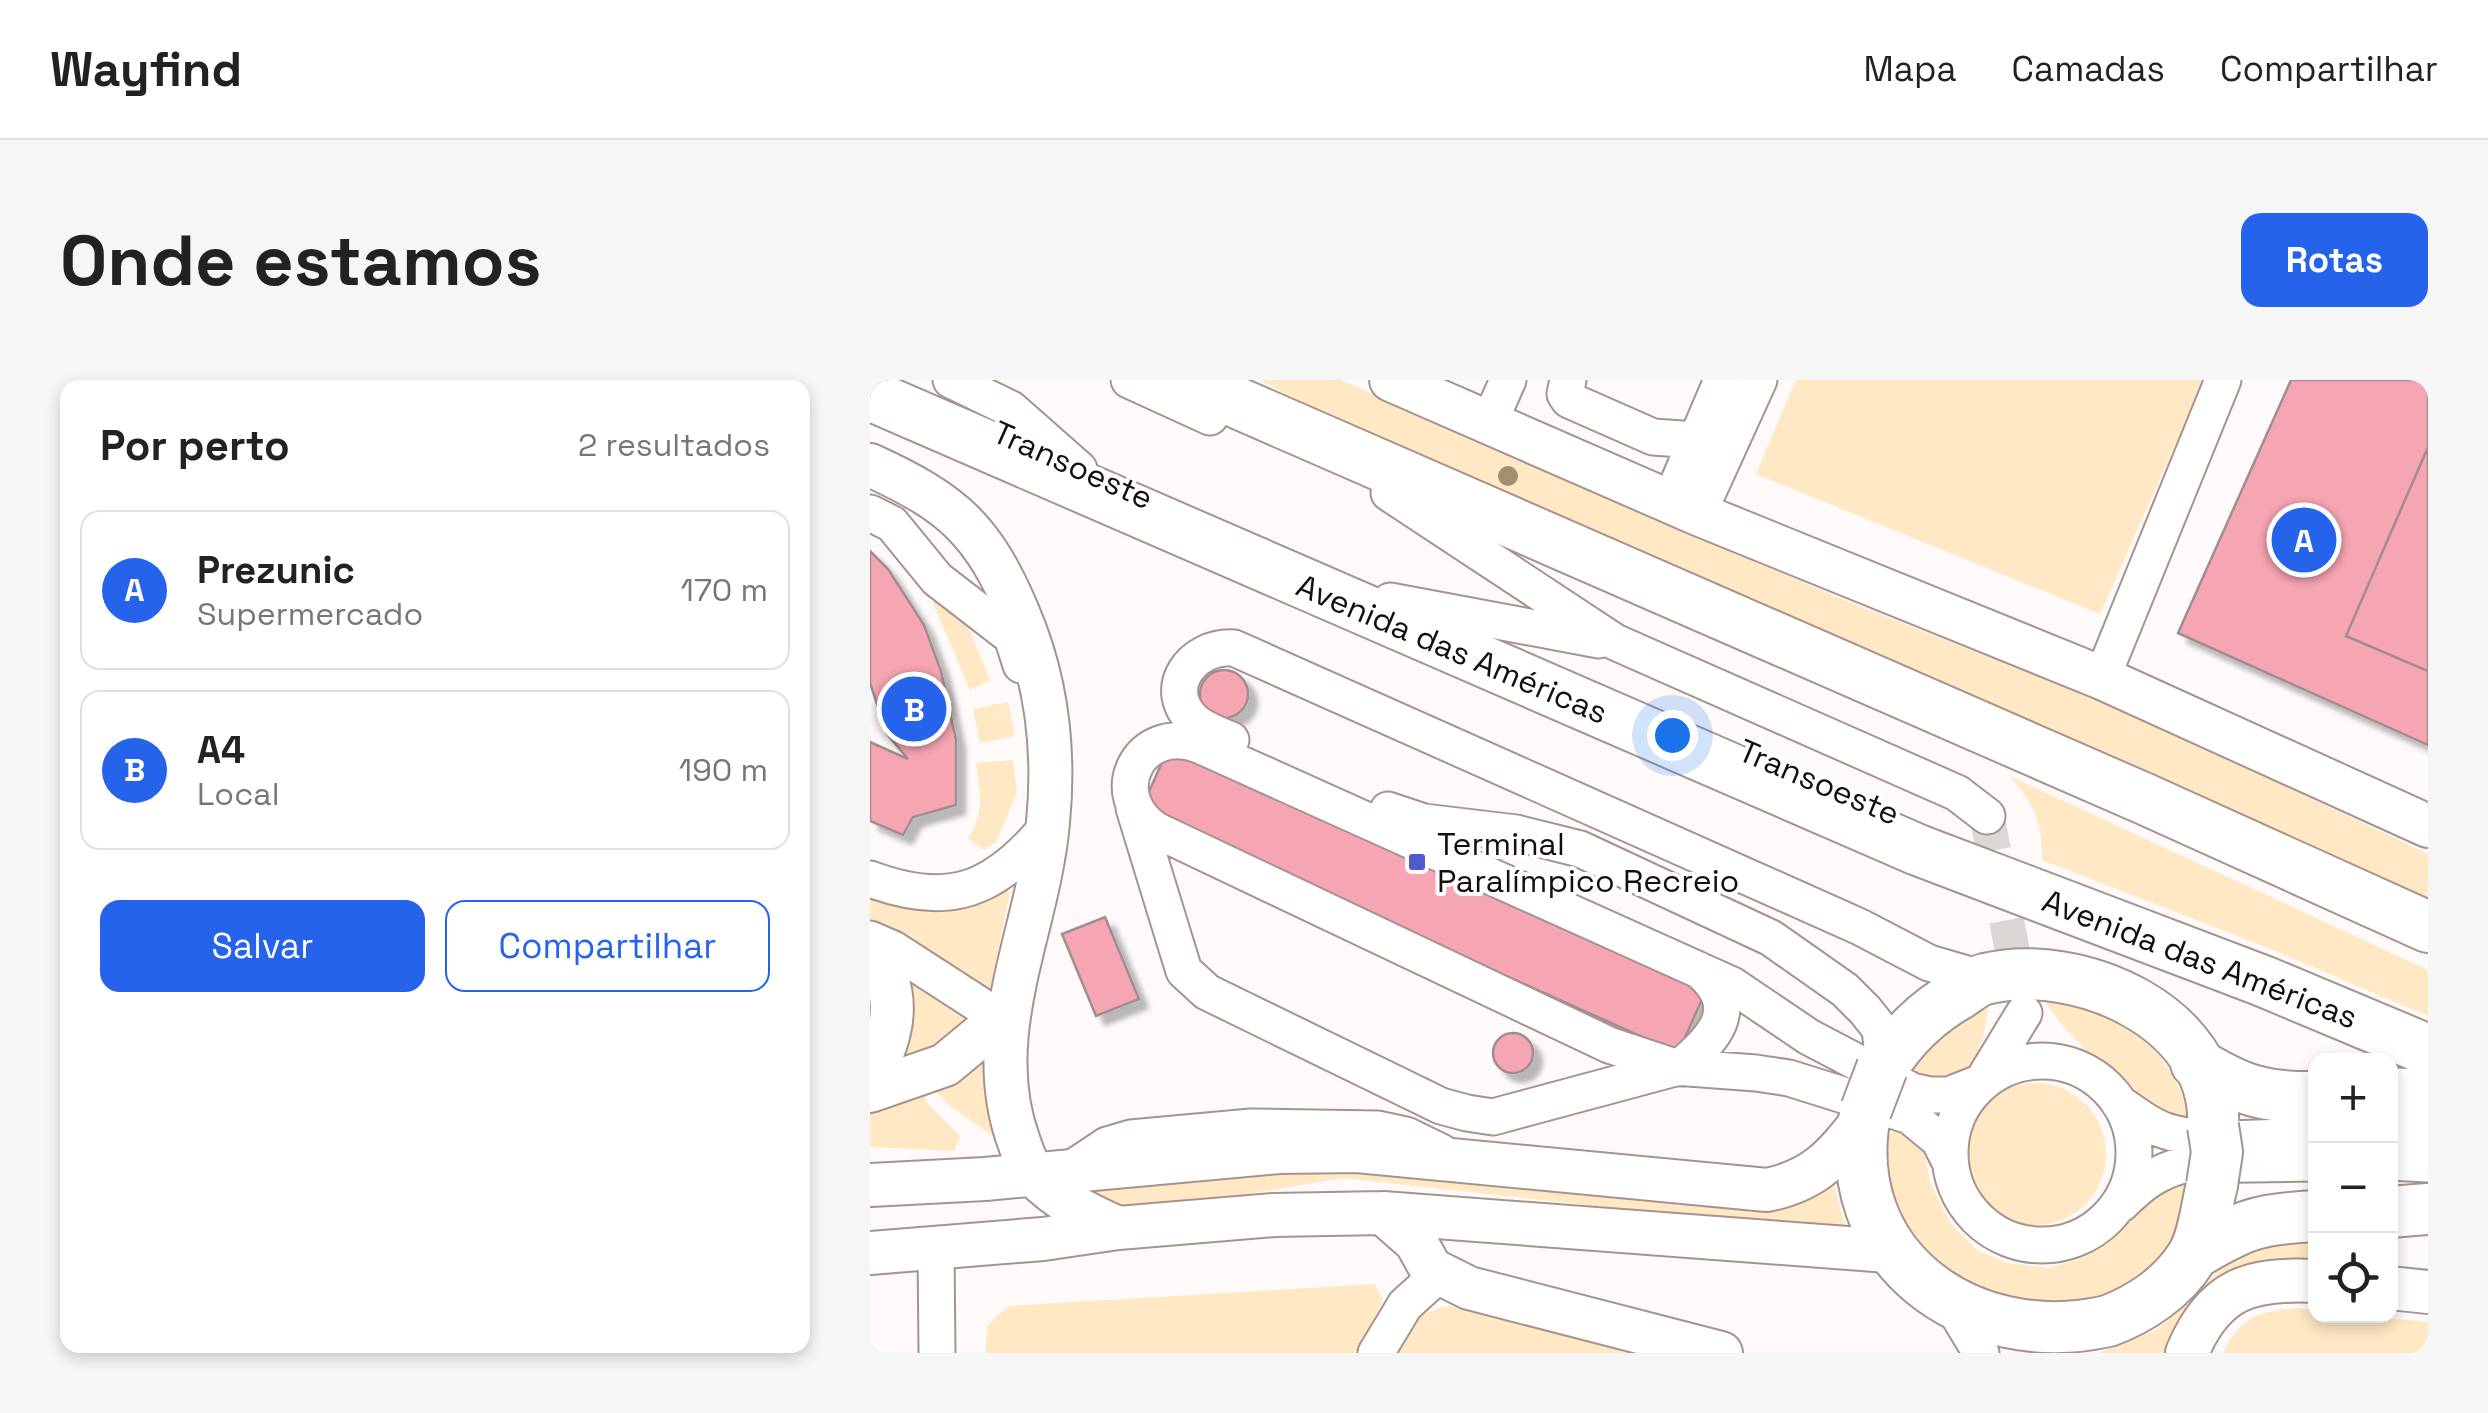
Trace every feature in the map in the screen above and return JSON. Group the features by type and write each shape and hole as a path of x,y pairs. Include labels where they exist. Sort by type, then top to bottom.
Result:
{"highway":[{"path":"1186,380 2428,926"},
{"name":"Avenida das Américas","path":"870,395 1900,842 2263,981 2428,1050"},
{"path":"870,421 950,444 984,445"},
{"path":"2057,975 2104,986 2147,1010 2166,1025 2196,1063 2214,1104 2217,1152 2195,1253 2182,1272 2130,1313 2056,1344 2006,1332 1969,1334 1919,1288 1888,1252 1866,1201 1860,1147 1874,1090 1917,1023 1938,1006 2010,999 2057,975"},
{"path":"2196,1063 2255,1094 2308,1096"},
{"path":"2398,1094 2428,1093"},
{"path":"2398,1212 2428,1210"},
{"path":"2195,1253 2238,1228 2270,1218 2308,1216"}],"main road":[{"path":"1391,380 1684,508 2102,678 2428,826"},
{"path":"870,465 948,506 984,546 1030,639 1045,697 1051,761 1048,826 1006,1022 1012,1124 1051,1173 1062,1199 1118,1228"},
{"path":"870,948 880,961 891,991 894,1016 889,1040 870,1078"},
{"path":"870,1091 946,1065 980,1036 1006,1022"},
{"path":"870,1185 1279,1152 1357,1151 1766,1190 1790,1186 1834,1157 1874,1090"},
{"path":"1383,1213 1416,1242 1431,1270 1469,1288 1722,1353"},
{"path":"870,1252 1274,1215 1383,1213 1888,1252"},
{"path":"2398,1226 2428,1235"},
{"path":"2187,1353 2204,1321 2241,1289 2267,1281 2308,1281"},
{"path":"2398,1289 2428,1292"}],"street":[{"name":"Transoeste","path":"884,380 1079,469 1951,838 2266,958 2428,1028"},
{"path":"950,380 1011,409 1079,469"},
{"path":"1129,380 2428,954"},
{"path":"1488,423 1508,380"},
{"path":"1568,380 1565,394 1569,400 1653,437 1696,440"},
{"path":"1684,508 1696,440 1722,380"},
{"path":"1684,508 1759,380"},
{"path":"2102,678 2222,380"},
{"path":"1389,494 1615,642 1957,793 1987,816"},
{"path":"870,512 892,524 938,579 1012,636 1034,720 1051,761"},
{"path":"1390,601 1615,642"},
{"path":"1874,1090 1880,1029 1845,990 1771,938 1580,849 1534,836 1424,822 1204,728 1182,702 1182,679 1188,667 1208,650 1234,648 1860,927 2010,999 2119,1103 2134,1144 2134,1167 2116,1208"},
{"path":"1699,970 1718,993 1720,1020 1708,1044 1677,1068 1493,1117 1441,1106 1193,982 1184,971 1132,802 1132,775 1140,758 1162,742 1190,742 1699,970 1754,999 1810,1037 1912,1091 1949,1095 2022,1063 2044,1061 2086,1072"},
{"path":"1132,802 1141,819 1156,830 1609,1046 1677,1068 1756,1072 1789,1078 1910,1116 1939,1140 1950,1162"},
{"path":"870,880 902,891 932,895 963,889 994,878 1024,855 1048,826"},
{"path":"870,939 893,948 1006,1022"},
{"path":"2010,999 1982,1082 1967,1098 1950,1139 1954,1184 1964,1204 1996,1234 2040,1246 2062,1244 2083,1236 2162,1170 2183,1165 2308,1163"},
{"path":"2119,1103 2148,1124 2185,1135 2308,1135"},
{"path":"2398,1132 2428,1130"},
{"path":"2398,1162 2428,1164"},
{"path":"936,1248 937,1351"},
{"path":"1376,1353 1405,1305 1438,1275"}],"shaded area":[{"path":"1260,380 1341,380 1844,600 2135,715 2428,854 2428,909 1414,463"},
{"path":"1796,380 2204,380 2100,614 1756,474"},
{"path":"937,597 967,624 990,680 970,690 933,603"},
{"path":"1008,702 1015,736 980,743 973,709"},
{"path":"1013,760 1017,792 996,842 984,850 968,838 979,811 976,763"},
{"path":"2010,776 2428,970 2428,1016 2263,946 2042,860 2035,814"},
{"path":"1006,890 1010,892 989,994 870,922 870,898 953,909"},
{"path":"904,969 976,1017 962,1037 901,1064"},
{"path":"2046,1003 2097,1011 2145,1040 2169,1069 2189,1121 2166,1117 2118,1081 2069,1033"},
{"path":"1988,1007 1981,1043 1962,1071 1938,1077 1907,1072 1943,1034"},
{"path":"988,1058 1000,1141 950,1106 930,1085"},
{"path":"2035,1083 2062,1089 2085,1104 2100,1127 2106,1154 2100,1181 2085,1204 2062,1219 2035,1225 2008,1219 1985,1204 1970,1181 1964,1154 1970,1127 1985,1104 2008,1089"},
{"path":"921,1089 927,1103 960,1136 954,1151 870,1147 870,1107"},
{"path":"1902,1126 1924,1147 1930,1183 1951,1224 1977,1250 2008,1263 2048,1268 2081,1259 2107,1244 2147,1199 2193,1182 2192,1208 2161,1262 2146,1277 2095,1301 2041,1309 1952,1284 1907,1230 1887,1176 1885,1138"},
{"path":"1318,1161 1833,1180 1847,1234 1344,1178 1175,1206 1126,1210 1082,1195 1082,1182"},
{"path":"2308,1235 2308,1275 2172,1353 2098,1353 2156,1330 2184,1308 2231,1256"},
{"path":"1374,1284 1383,1299 1359,1353 985,1353 988,1325 1008,1306"},
{"path":"1449,1306 1638,1353 1397,1353 1416,1321 1428,1312"},
{"path":"2308,1309 2308,1323 2398,1323 2398,1319 2428,1322 2428,1353 2223,1353 2244,1323 2273,1311"}],"building":[{"path":"2291,380 2428,380 2428,447 2346,636 2428,671 2428,745 2178,633"},
{"path":"2428,447 2428,671 2346,636"},
{"path":"870,551 888,569 924,625 941,671 956,740 956,805 913,817 903,835 870,821 870,742 908,759 887,734 870,683"},
{"path":"1224,670 1241,677 1248,694 1241,711 1224,718 1207,711 1200,694 1207,677"},
{"path":"1170,744 1709,984 1678,1053 1140,812"},
{"path":"1105,917 1139,999 1096,1016 1062,934"},
{"path":"1513,1033 1527,1039 1533,1053 1527,1067 1513,1073 1499,1067 1493,1053 1499,1039"}],"tunnel":[{"path":"1987,816 2021,997"}],"place":[{"name":"Prezunic","path":"2304,540"},
{"name":"A4","path":"914,709"},
{"name":"Terminal Paralímpico Recreio","path":"1417,862"}]}
